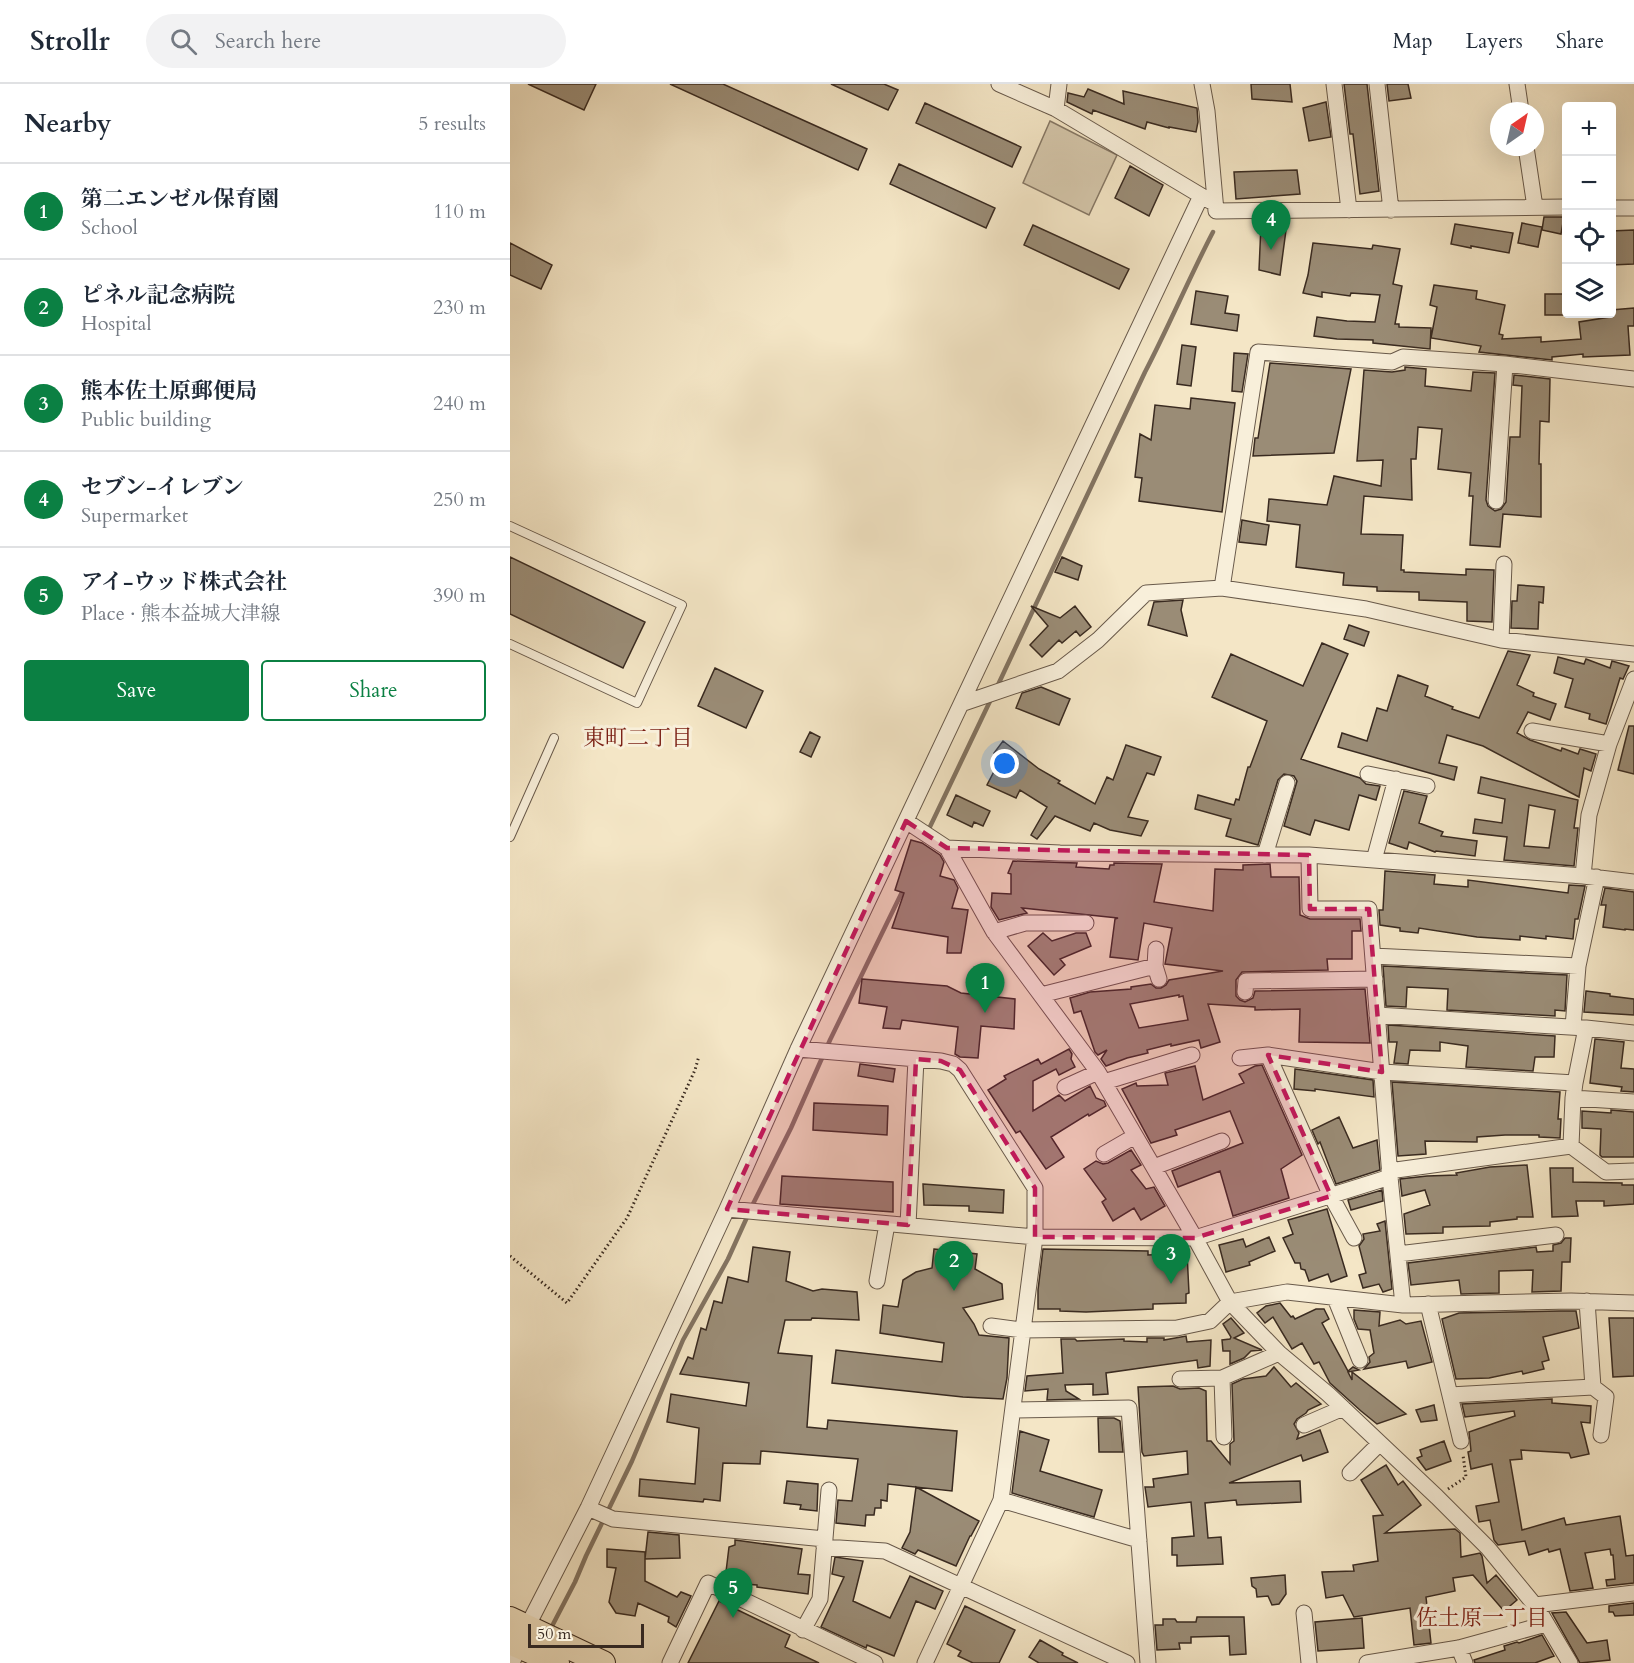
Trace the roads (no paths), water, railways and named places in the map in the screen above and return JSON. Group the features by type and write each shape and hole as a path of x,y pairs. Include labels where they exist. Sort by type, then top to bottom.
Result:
{"main road":[{"path":"516,1639 557,1663"},
{"path":"516,1639 603,1663"}],"street":[{"path":"999,84 1056,109 1215,204"},
{"path":"1056,109 1059,84"},
{"path":"1202,84 1207,111 1216,211 1562,207"},
{"path":"1334,84 1349,210"},
{"path":"1377,84 1391,210"},
{"path":"1517,84 1520,102"},
{"path":"1527,156 1535,207"},
{"path":"516,1639 588,1508 727,1209 798,1048 1201,196"},
{"path":"1616,208 1634,208"},
{"path":"1222,588 1258,352 1392,362 1403,357 1505,364 1634,379"},
{"path":"1496,501 1505,364"},
{"path":"1501,640 1504,564"},
{"path":"961,704 1058,671 1098,640 1146,593 1222,588 1366,609 1501,640 1634,654"},
{"path":"1571,1146 1580,1027 1578,966 1590,877 1589,814 1608,744 1634,679"},
{"path":"1532,731 1608,744"},
{"path":"1368,774 1427,786"},
{"path":"1374,860 1396,779"},
{"path":"1266,855 1287,783"},
{"path":"906,821 947,848 994,932 1101,1077 1230,1302 1279,1353 1343,1408 1488,1548 1535,1605 1570,1663"},
{"path":"947,848 1060,853 1309,855 1634,882"},
{"path":"1309,855 1310,909 1369,909 1389,1174 1403,1305"},
{"path":"994,932 1024,923 1086,923"},
{"path":"1041,995 1157,973 1156,949"},
{"path":"1373,956 1578,966"},
{"path":"1245,993 1246,981 1375,979"},
{"path":"1377,1015 1580,1027 1634,1033"},
{"path":"798,1048 953,1064 960,1070 1035,1188 1035,1237 1001,1500 925,1663"},
{"path":"1065,1087 1192,1055"},
{"path":"1268,1055 1331,1196 1354,1238"},
{"path":"1240,1058 1268,1055 1382,1072 1574,1090 1634,1102"},
{"path":"908,1226 916,1059"},
{"path":"1104,1154 1135,1136"},
{"path":"1154,1167 1222,1141"},
{"path":"727,1209 1035,1237 1195,1238 1331,1196 1389,1174 1571,1146 1606,1172 1634,1171"},
{"path":"877,1281 887,1224"},
{"path":"1398,1254 1556,1235"},
{"path":"991,1326 1022,1330 1177,1328 1210,1321 1230,1302 1287,1292 1403,1305 1587,1301 1634,1303"},
{"path":"1335,1298 1360,1360"},
{"path":"1587,1301 1593,1387"},
{"path":"1428,1304 1461,1441"},
{"path":"1180,1379 1222,1378 1279,1353"},
{"path":"1222,1378 1224,1437"},
{"path":"1450,1395 1593,1387 1606,1397 1601,1435"},
{"path":"1013,1410 1129,1408 1148,1663"},
{"path":"1304,1425 1343,1408"},
{"path":"1350,1473 1380,1443"},
{"path":"803,1630 820,1599 829,1490"},
{"path":"1001,1500 1138,1540"},
{"path":"588,1508 613,1519 885,1551 1127,1663"},
{"path":"669,1663 708,1583 875,1663"},
{"path":"1535,1605 1634,1593"},
{"path":"1304,1612 1309,1663"},
{"path":"1372,1663 1459,1648 1546,1624"},
{"path":"1459,1648 1466,1663"}],"lane":[{"path":"510,526 682,605 637,703 510,644"},
{"path":"510,837 554,738"}],"waterway":[{"path":"997,687 1213,232"},
{"path":"927,833 992,697"},
{"path":"751,1208 904,888"},
{"path":"550,1630 632,1461 683,1340 728,1259 748,1215"}],"place":[{"name":"セブン-イレブン","path":"1271,250"},
{"name":"第二エンゼル保育園","path":"985,1013"},
{"name":"熊本佐土原郵便局","path":"1171,1284"},
{"name":"ピネル記念病院","path":"954,1291"},
{"name":"アイ-ウッド株式会社","path":"733,1618"}],"district":[{"name":"東町二丁目","path":"638,737"},
{"name":"佐土原一丁目","path":"1482,1617"}]}
